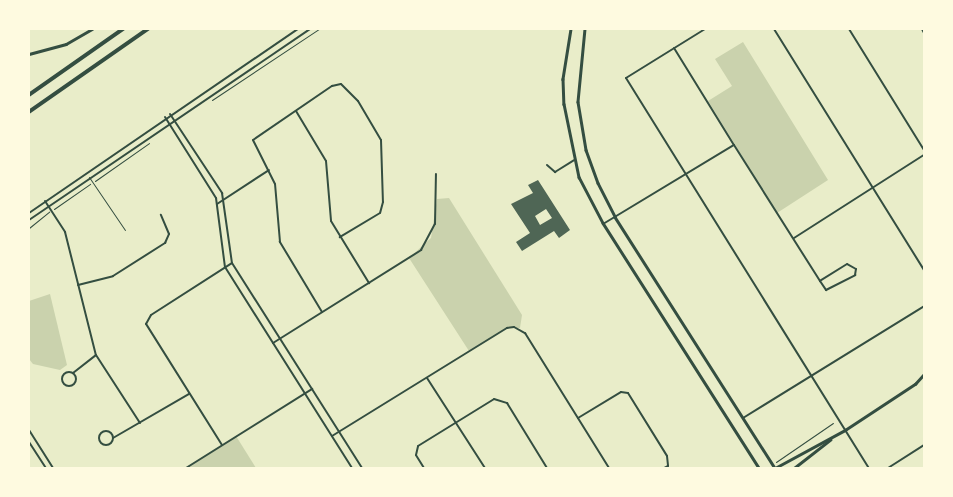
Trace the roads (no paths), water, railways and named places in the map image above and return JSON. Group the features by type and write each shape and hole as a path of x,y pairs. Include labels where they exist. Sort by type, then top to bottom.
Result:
{"highway":[{"path":"29,95 123,29"},
{"path":"29,112 148,29"},
{"path":"29,91 43,85"}],"street":[{"path":"29,54 66,44 92,29"},
{"path":"29,213 165,117 298,29"},
{"path":"29,220 169,122 310,29"},
{"path":"571,29 564,79 566,124 574,160 604,224 759,468"},
{"path":"585,29 578,90 583,135 598,183 616,217 775,468 845,430 915,384 924,374"},
{"path":"705,29 626,78 869,468"},
{"path":"774,29 924,270"},
{"path":"849,29 924,150"},
{"path":"922,29 924,33"},
{"path":"674,48 820,281 830,291 854,276 856,269 847,264 820,281"},
{"path":"322,312 280,242 275,184 253,140 332,86 346,85 380,140 382,208 340,237"},
{"path":"296,111 326,161 331,221 369,283"},
{"path":"170,114 224,199 232,263 362,468"},
{"path":"165,117 217,204 225,268 352,468"},
{"path":"604,224 734,144"},
{"path":"793,238 924,155"},
{"path":"547,165 555,172 574,160"},
{"path":"217,204 269,170"},
{"path":"273,343 421,250 431,238 437,211 436,174"},
{"path":"45,201 65,232 96,355 140,423"},
{"path":"78,285 113,276 165,243 169,234 161,215"},
{"path":"222,445 146,324 151,315 232,263"},
{"path":"743,418 813,378 924,306"},
{"path":"332,436 507,328 520,328 525,333 609,468"},
{"path":"72,373 74,384 65,385 63,375 72,373 96,355"},
{"path":"427,378 485,468"},
{"path":"186,468 312,389"},
{"path":"578,418 621,392 628,393 667,456 668,466 664,468"},
{"path":"113,438 107,431 98,438 106,446 113,438 189,394"},
{"path":"424,468 416,455 418,446 494,399 507,403 547,468"},
{"path":"29,430 53,468"},
{"path":"794,468 835,436"},
{"path":"29,442 46,468"},
{"path":"888,468 924,445"}],"lane":[{"path":"89,178 125,230"}]}
